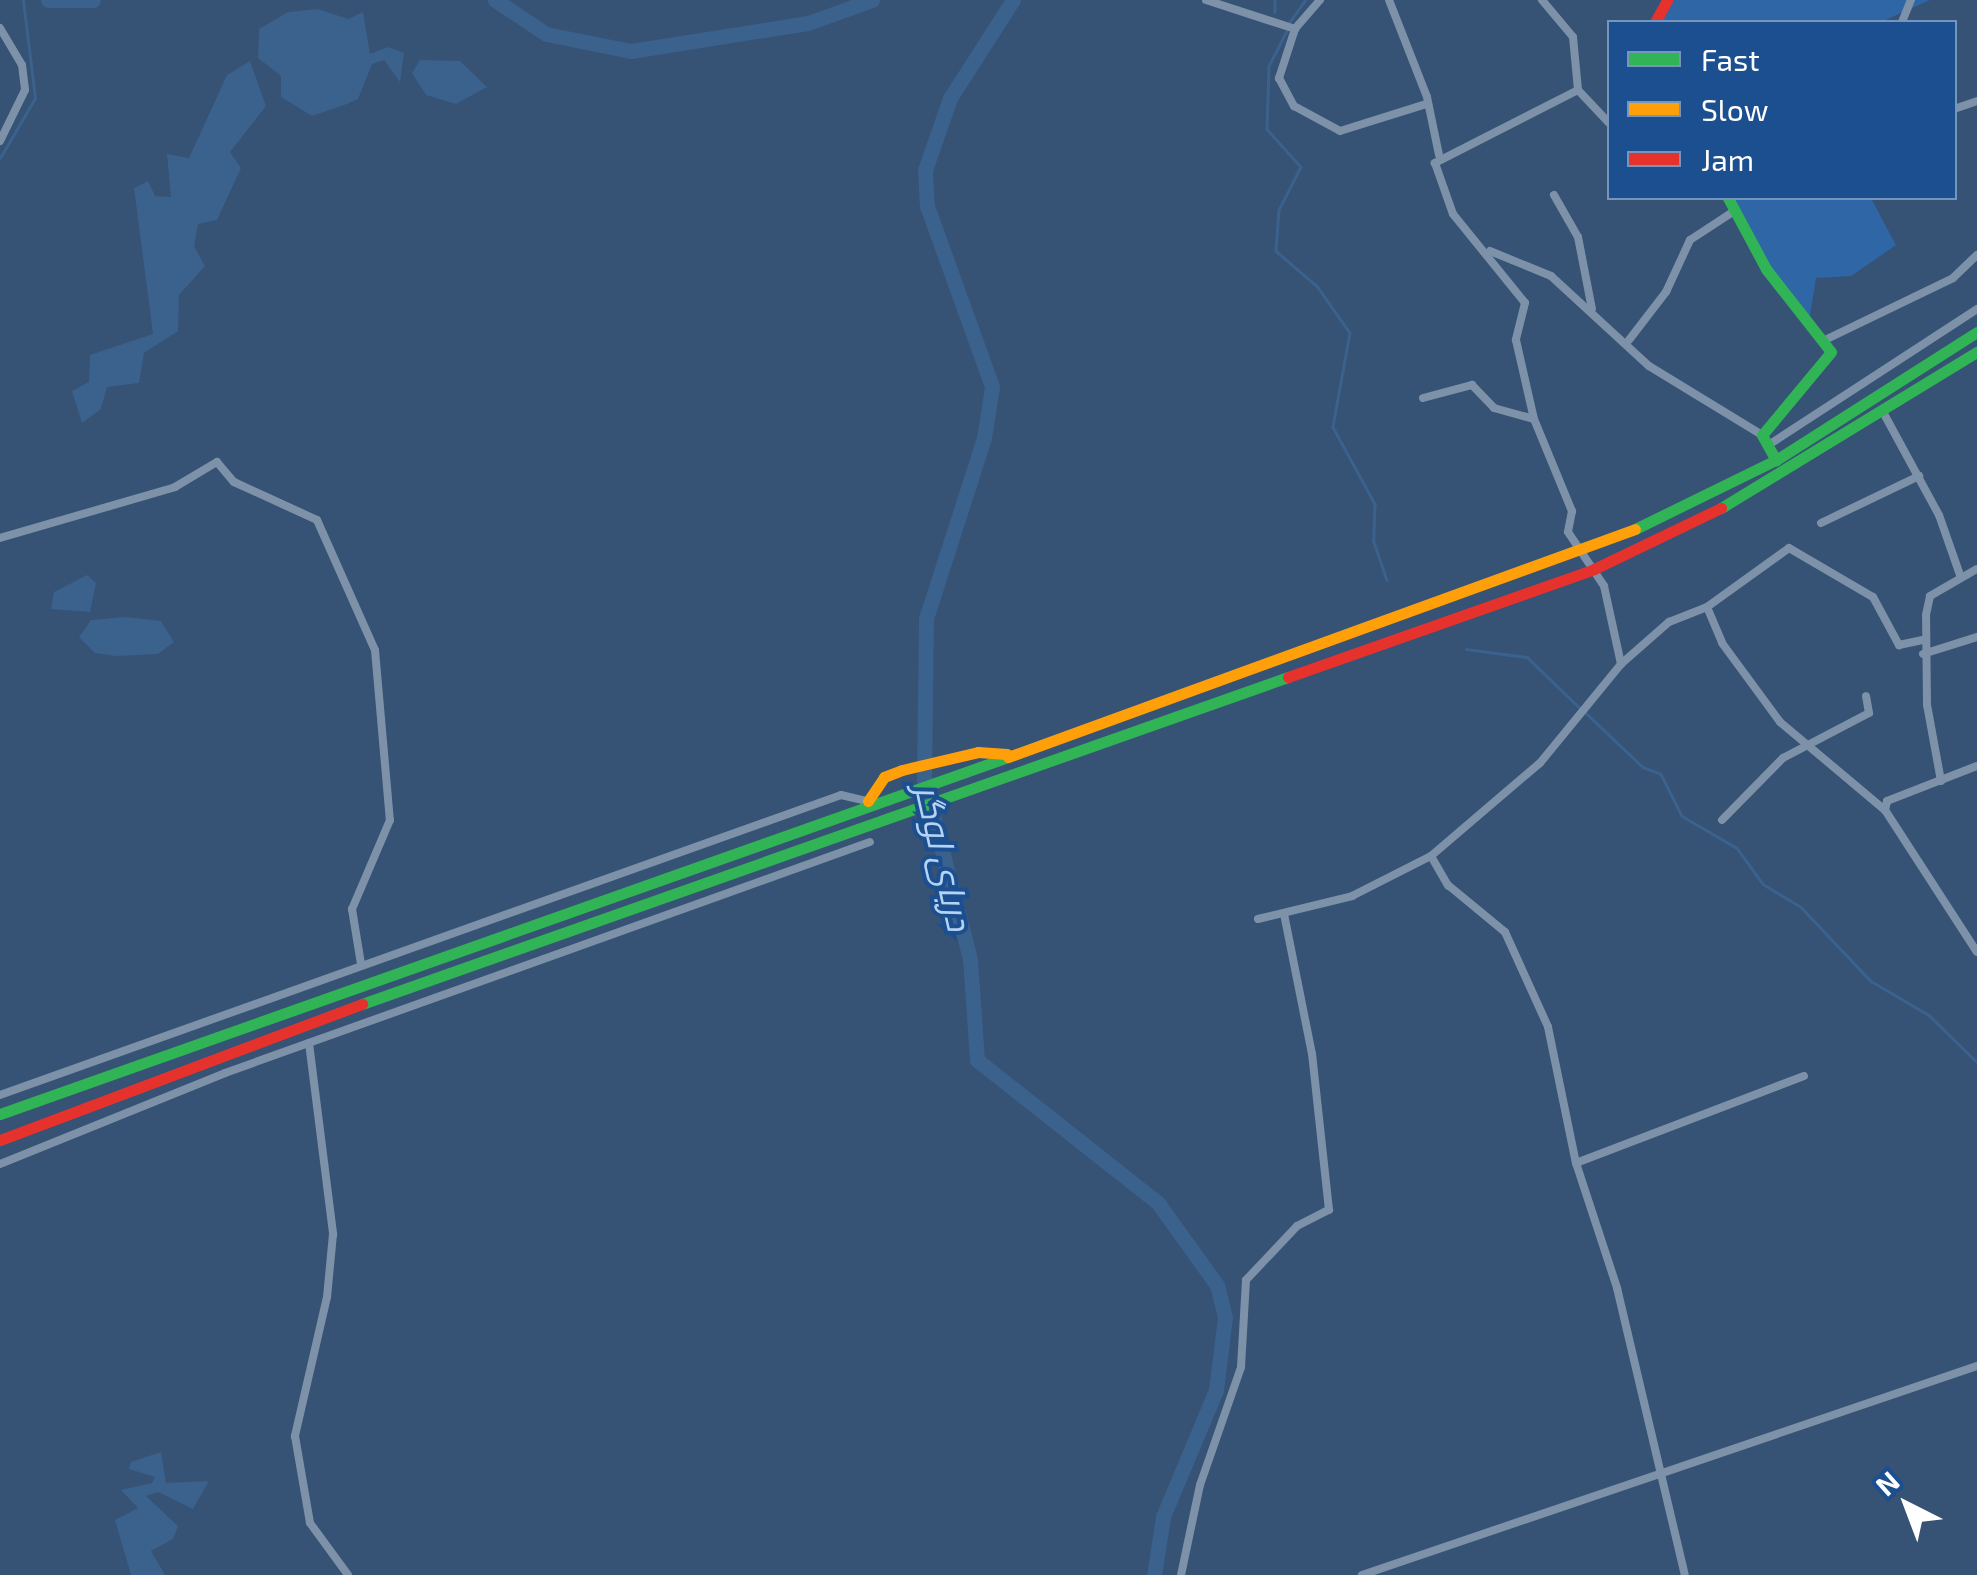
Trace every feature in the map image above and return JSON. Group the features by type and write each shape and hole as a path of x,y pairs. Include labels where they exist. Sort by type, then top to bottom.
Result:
{"main road":[{"path":"1729,200 1766,269 1827,339 1826,367 1764,441 1776,460"},
{"path":"0,1114 868,801 932,784 1583,554 1776,460 1977,332"},
{"path":"0,1140 309,1023 1594,569 1690,527 1977,352"},
{"path":"868,801 884,778 902,770 955,757 1014,755"},
{"path":"300,1006 309,1023"}],"street":[{"path":"1206,0 1290,28"},
{"path":"1320,0 1290,28 1280,90 1308,115 1340,130 1426,104"},
{"path":"1389,0 1440,155"},
{"path":"1542,0 1573,37 1578,90 1607,121"},
{"path":"0,28 22,65 25,90 0,142"},
{"path":"1578,90 1476,146 1440,155 1435,163 1453,214 1490,251 1525,303 1516,340 1534,419 1572,511 1568,532 1594,569 1622,664"},
{"path":"1554,194 1578,237 1592,309"},
{"path":"1629,340 1666,292 1690,240 1736,210"},
{"path":"1490,251 1551,276 1629,340 1649,366 1764,441 1977,309"},
{"path":"1827,339 1952,278 1977,255"},
{"path":"1423,398 1472,385 1494,408 1534,419"},
{"path":"1883,412 1919,476 1960,575"},
{"path":"0,538 175,487 217,462 234,482 318,520 375,650 390,820 381,856 352,910 360,964"},
{"path":"1821,523 1919,476"},
{"path":"1258,919 1352,896 1430,856 1574,724 1622,664 1669,622 1707,607 1789,548 1873,598 1899,645 1922,640"},
{"path":"1941,781 1922,640 1930,596 1960,575 1977,569"},
{"path":"1707,607 1722,644 1805,743 1884,810 1977,952"},
{"path":"1923,654 1977,637"},
{"path":"1722,820 1805,743 1868,714 1866,696"},
{"path":"1884,810 1887,801 1977,766"},
{"path":"0,1095 840,795 868,801"},
{"path":"0,1164 309,1043 870,842"},
{"path":"1430,856 1448,885 1505,932 1552,1041 1576,1163 1617,1288 1686,1575"},
{"path":"1181,1575 1200,1484 1241,1367 1246,1280 1297,1226 1329,1210 1312,1054 1284,914"},
{"path":"309,1043 332,1234 327,1297 295,1436 310,1523 348,1575"},
{"path":"1576,1163 1804,1076"},
{"path":"1362,1575 1977,1366"}],"shaded area":[{"path":"1667,0 1930,0 1885,20 1656,20"},
{"path":"318,9 348,19 363,12 370,54 388,47 404,53 400,82 384,60 372,64 358,99 347,104 312,116 281,97 281,76 258,58 259,29 288,12"},
{"path":"420,60 460,61 487,87 456,104 426,95 412,73"},
{"path":"250,61 266,106 230,152 241,168 217,220 198,224 194,246 205,266 179,295 178,331 144,353 139,383 107,387 101,409 82,423 72,391 89,382 90,355 153,334 134,188 148,181 155,196 171,197 167,154 189,158 227,75"},
{"path":"1729,200 1872,200 1896,245 1851,276 1816,278 1809,321 1766,269"},
{"path":"87,575 96,583 90,612 51,609 54,592"},
{"path":"125,617 161,621 174,642 158,654 116,656 95,653 79,637 91,620"},
{"path":"161,1452 166,1483 209,1481 193,1509 158,1492 146,1496 178,1526 173,1539 151,1551 165,1575 131,1575 115,1520 138,1508 121,1490 152,1483 155,1477 129,1469 131,1462"}],"waterway":[{"path":"0,158 35,98 23,0"},
{"name":"دریای لوگر","path":"48,0 93,0"},
{"name":"دریای لوگر","path":"495,0 546,34 631,51 808,23 872,0"},
{"name":"دریای لوگر","path":"1013,0 950,98 925,170 927,206 992,387 984,438 926,619 924,781 970,959 977,1060 1158,1203 1217,1285 1225,1317 1216,1390 1163,1517 1154,1575"},
{"path":"1275,0 1275,12"},
{"path":"1289,23 1305,0"},
{"path":"1287,31 1269,66 1267,129 1301,167 1279,210 1276,251 1317,286 1350,333 1333,427 1375,504 1374,542 1387,580"},
{"path":"1466,649 1527,657 1580,708"},
{"path":"1586,713 1643,767 1661,774 1682,816 1737,848 1763,884 1801,907 1871,981 1929,1015 1977,1062"}],"traffic: fast":[{"path":"1729,200 1766,269 1831,352 1762,435 1776,460"},
{"path":"1635,529 1776,460 1977,332"},
{"path":"1721,508 1977,352"},
{"path":"362,1004 1288,677"},
{"path":"0,1114 1008,757"}],"traffic: slow":[{"path":"1008,757 1635,529"},
{"path":"868,801 884,777 902,770 978,752 1007,754"}],"traffic: jam":[{"path":"1656,20 1667,0"},
{"path":"1288,677 1594,569 1721,508"},
{"path":"0,1140 362,1004"}]}
